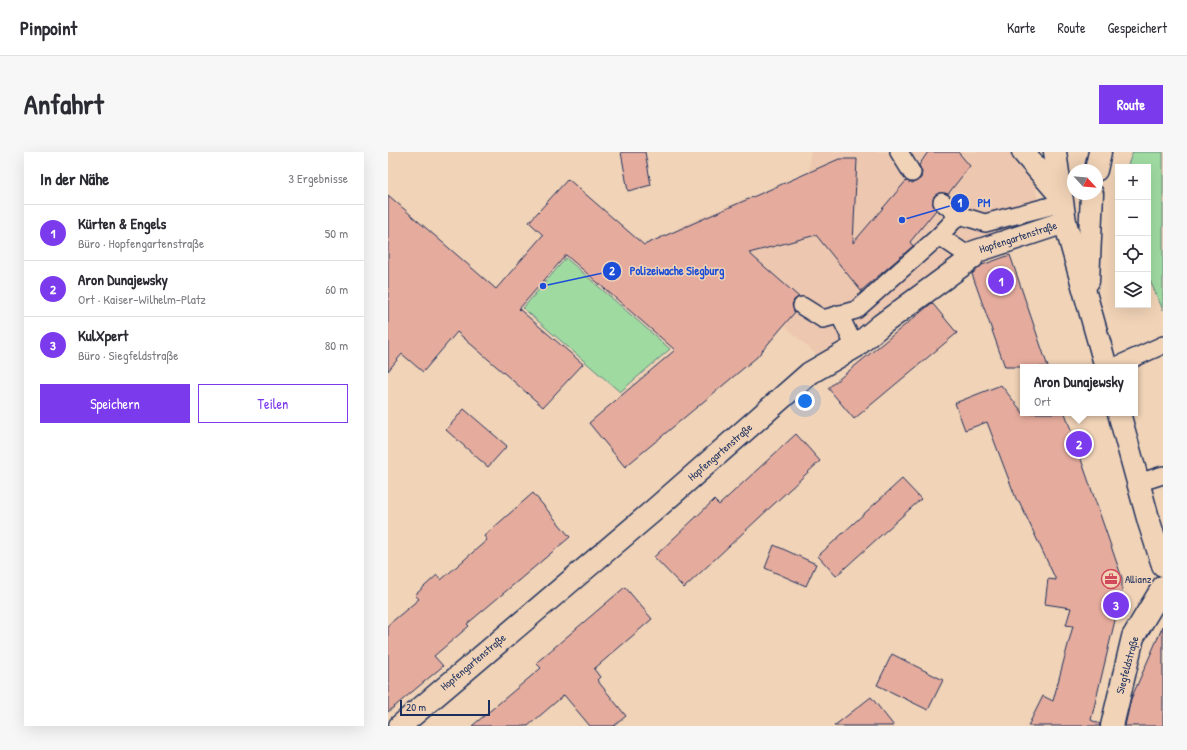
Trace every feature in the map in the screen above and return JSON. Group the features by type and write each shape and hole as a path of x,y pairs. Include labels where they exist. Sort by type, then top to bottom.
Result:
{"street":[{"path":"1022,152 1063,207"},
{"path":"1055,152 1063,207 1087,302 1105,364"},
{"path":"1097,164 1100,152"},
{"path":"1087,302 1092,200"},
{"name":"Hopfengartenstraße","path":"400,726 653,511 810,373 855,347 881,325 972,258 974,252 1063,207"},
{"path":"1120,416 1163,565"},
{"name":"Siegfeldstraße","path":"1112,726 1133,637 1163,587"}],"lane":[{"path":"900,152 912,173"},
{"path":"942,202 959,214 985,223 1063,207"},
{"path":"802,306 823,319 856,310 939,236 959,214"},
{"path":"939,236 972,258"},
{"path":"839,314 855,347"},
{"path":"1121,364 1163,345"},
{"path":"1138,483 1163,475"}],"shaded area":[{"path":"810,152 1028,152 1043,224 985,245 888,328 818,356 677,228 744,199 746,212 808,197"}],"green space":[{"path":"1133,152 1163,152 1163,310 1151,283 1151,164 1128,164"},
{"path":"566,258 670,349 620,392 523,308"}],"building":[{"path":"621,152 645,152 651,185 628,191"},
{"path":"928,152 958,152 970,166 948,194 939,193 934,196 933,205 936,210 910,242 913,246 861,291 816,235 749,253 799,297 794,300 792,305 795,312 757,357 625,467 589,423 675,350 566,255 519,309 583,364 543,407 457,332 423,372 402,354 388,371 388,195 496,289 543,235 529,222 568,179 644,245 839,159 857,159 853,243 906,181 913,183 921,178 922,172 919,165"},
{"path":"1010,255 1047,364 1020,364 1020,367 1005,367 972,274 982,265"},
{"path":"932,303 957,333 854,419 828,388"},
{"path":"1001,385 1020,409 1020,416 1066,416 1122,578 1122,591 1091,720 1100,724 1100,726 1028,726 1043,696 1053,701 1073,626 1066,625 1071,608 1045,604 1048,579 1056,580 1019,501 1017,501 987,422 965,430 955,403"},
{"path":"464,409 507,446 488,467 446,430"},
{"path":"796,434 820,461 684,588 654,557 714,500 719,505"},
{"path":"902,479 921,499 836,576 818,556"},
{"path":"533,493 570,537 467,624 469,626 434,656 443,666 388,712 388,625 419,599 415,595 437,575 441,580 487,540 484,536"},
{"path":"774,545 816,564 806,586 765,568"},
{"path":"625,587 652,619 594,669 600,677 597,680 626,716 614,726 590,726 564,695 528,726 472,726 541,668 536,663"},
{"path":"1163,626 1163,726 1125,726 1131,699"},
{"path":"892,654 943,680 928,710 877,685"},
{"path":"871,697 894,726 834,726"}],"place":[{"name":"PM","path":"902,220"},
{"name":"Kürten & Engels","path":"1001,281"},
{"name":"Polizeiwache Siegburg","path":"543,286"},
{"name":"Aron Dunajewsky","path":"1079,444"},
{"name":"Allianz","path":"1111,579"},
{"name":"KulXpert","path":"1116,605"}]}
